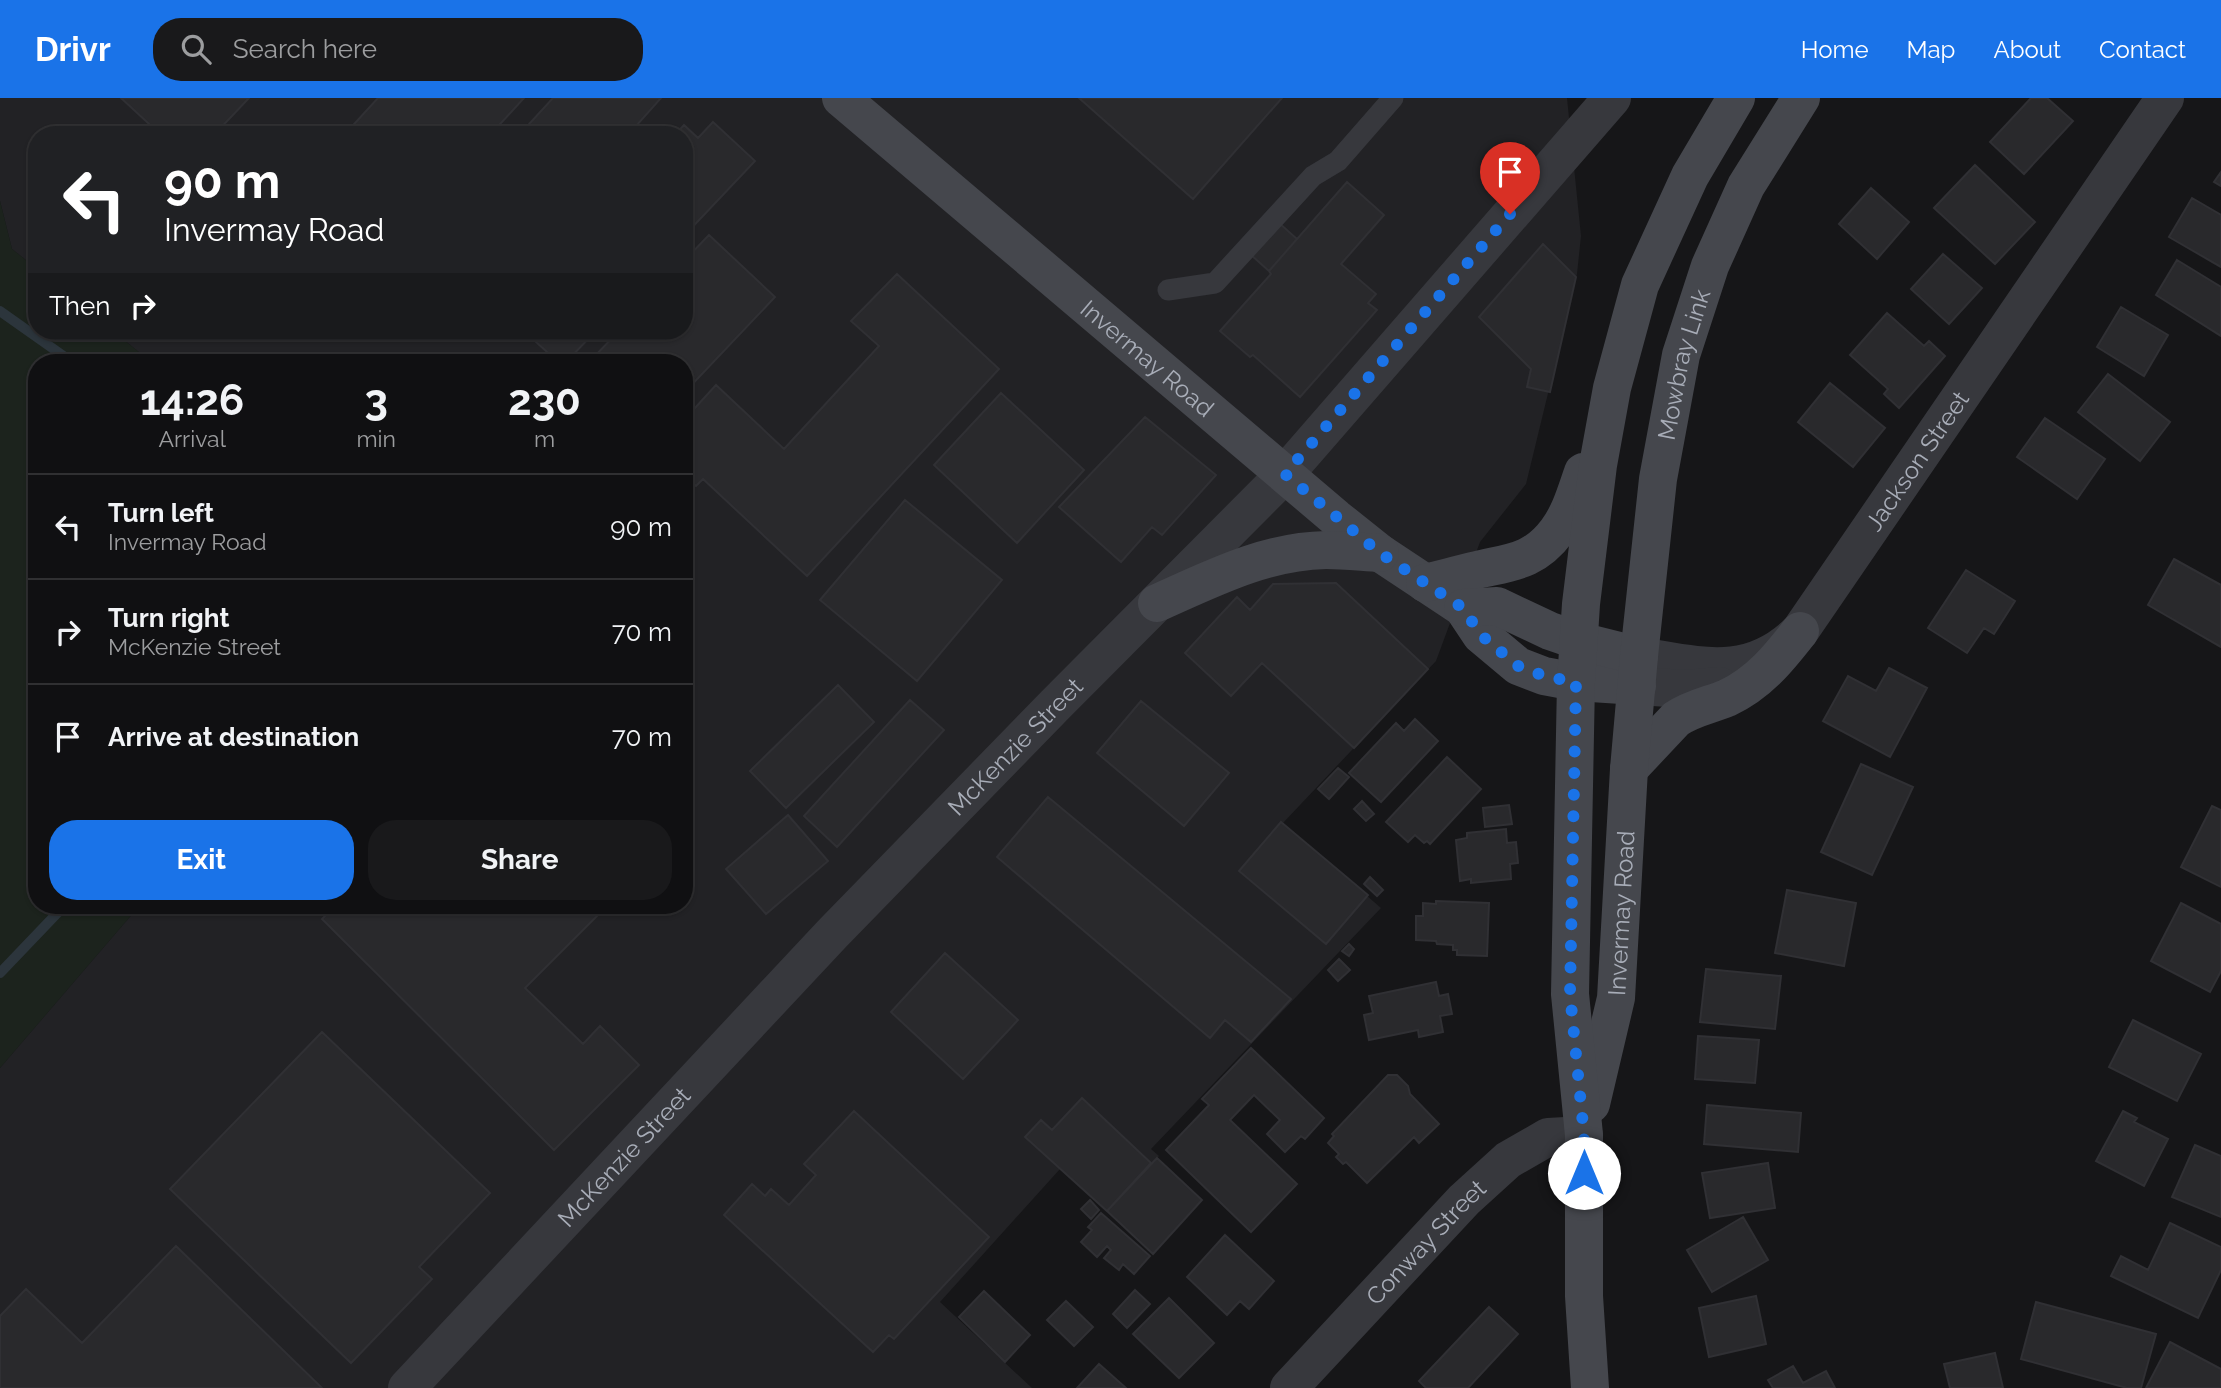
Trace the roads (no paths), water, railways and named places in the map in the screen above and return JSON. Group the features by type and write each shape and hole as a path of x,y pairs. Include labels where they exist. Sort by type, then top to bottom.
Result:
{"main road":[{"name":"Invermay Road","path":"841,98 1380,553 1463,608 1481,635 1518,666 1544,676 1576,682 1638,671 1629,769 1616,998 1584,1135"},
{"path":"1424,583 1513,564 1529,557 1557,532 1571,507 1612,388 1640,285 1690,176 1736,98"},
{"name":"Mowbray Link","path":"1638,671 1658,479 1681,355 1710,266 1746,187 1801,98"},
{"path":"1463,608 1497,606 1550,631 1579,641 1598,465 1612,388"},
{"path":"1157,603 1242,565 1266,559 1325,550 1380,553"},
{"name":"Invermay Road","path":"1579,641 1570,994 1584,1135 1584,1296 1590,1388"},
{"name":"Jackson Street","path":"1579,641 1638,671"},
{"path":"1629,769 1676,719 1747,687 1762,676 1791,642"}],"street":[{"name":"McKenzie Street","path":"407,1388 832,934 1285,474 1612,98"},
{"name":"Jackson Street","path":"1638,671 1685,689 1726,684 1754,675 1791,642 2165,98"},
{"name":"Conway Street","path":"1289,1388 1464,1200 1508,1160 1548,1137 1584,1135"}],"lane":[{"path":"1168,290 1215,283 1313,177 1338,161 1393,98"}],"waterway":[{"path":"0,311 28,331"},
{"path":"41,340 61,354"},
{"path":"0,973 56,914"}]}
